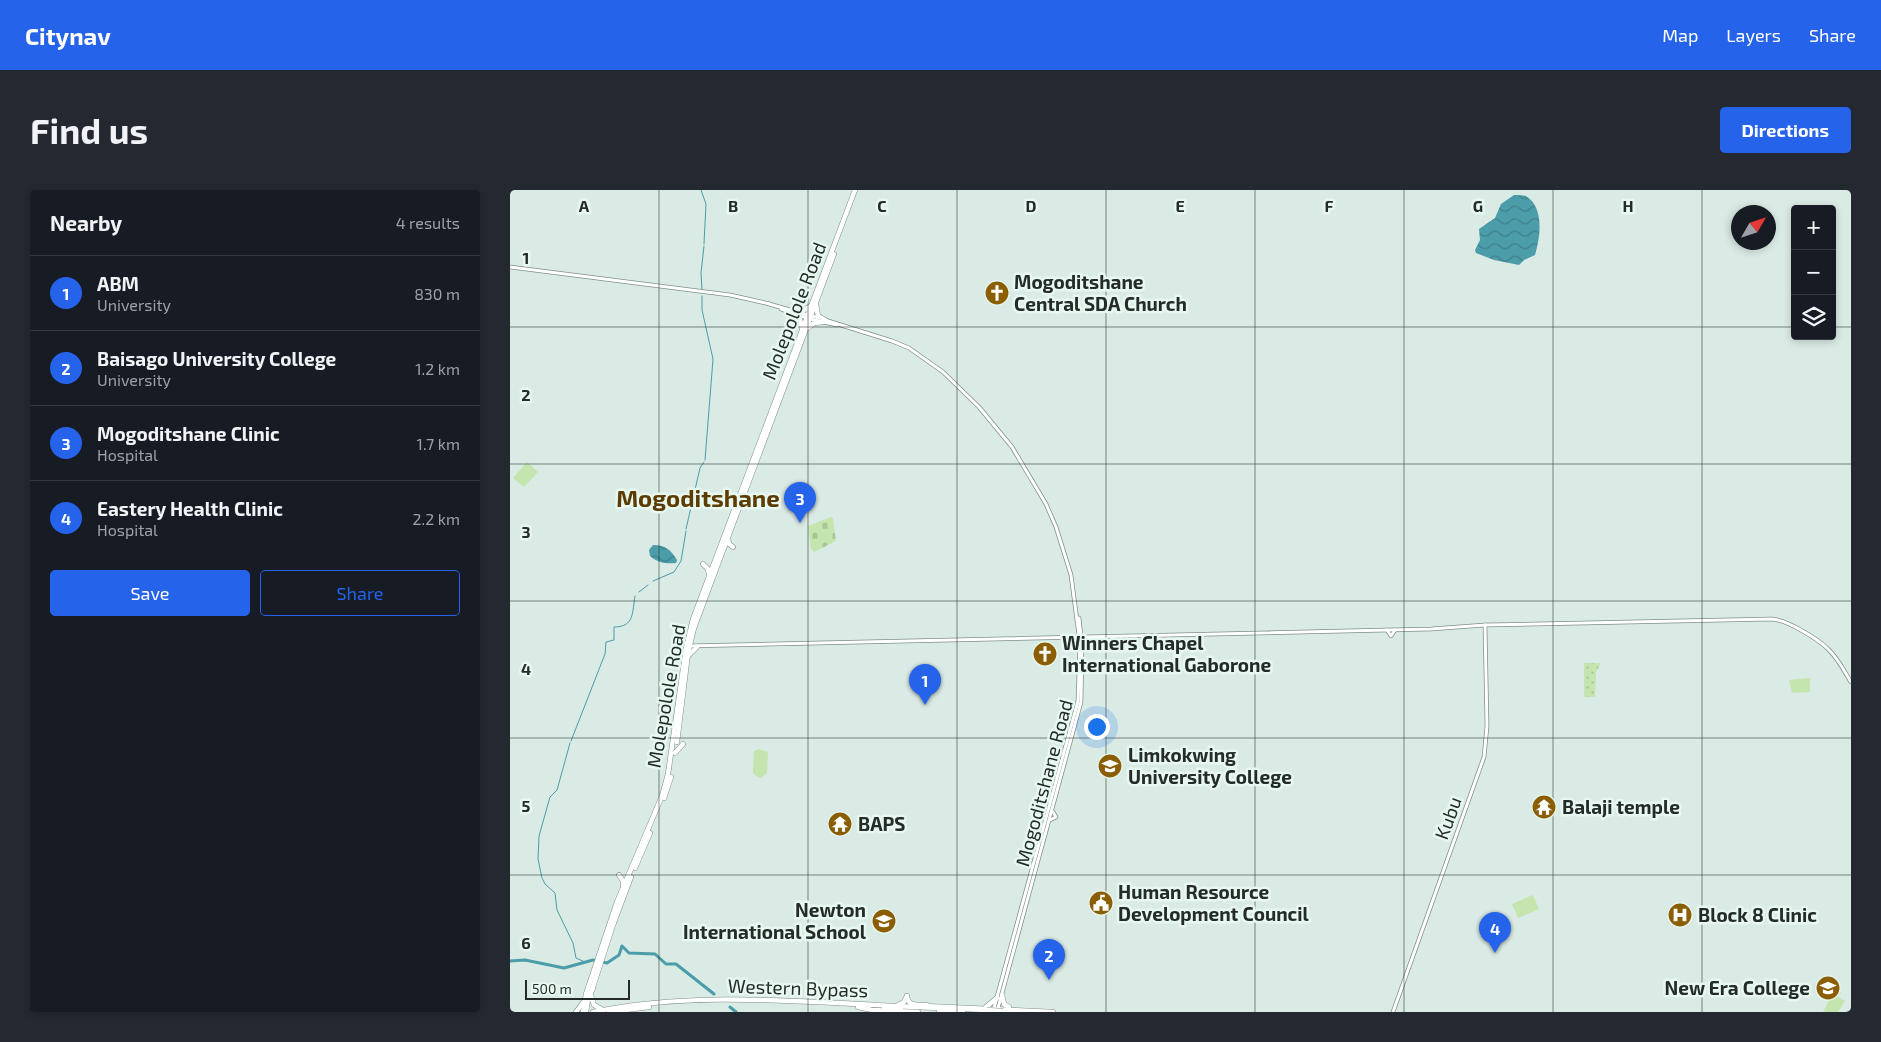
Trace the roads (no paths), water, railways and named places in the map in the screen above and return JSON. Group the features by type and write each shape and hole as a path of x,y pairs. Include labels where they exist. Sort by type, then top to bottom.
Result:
{"main road":[{"name":"Molepolole Road","path":"601,955 665,797 675,753 688,645 857,190"},
{"path":"510,267 730,295 769,304 824,321"},
{"path":"794,312 804,310 813,305 818,316 824,321"},
{"path":"794,312 801,321 804,330 814,323 824,321"},
{"name":"Mogoditshane Road","path":"824,321 897,342 914,351 956,384 989,418 1012,447 1049,510 1056,527 1072,585 1080,631 1081,702 1002,994 996,1010"},
{"name":"Molepolole Road","path":"586,1012 601,955 622,890 662,796 668,774 688,645 709,576 796,346 804,330"},
{"path":"792,350 796,346"},
{"path":"758,440 762,436"},
{"path":"741,492 747,486"},
{"path":"728,536 729,544 733,547"},
{"path":"704,564 708,569 709,576"},
{"path":"688,645 1242,634 1480,625 1776,619 1788,624 1829,649 1851,682"},
{"path":"1480,625 1485,630"},
{"name":"Kubu","path":"1394,1012 1484,757 1487,726 1485,625"},
{"path":"1080,631 1081,644 1088,637"},
{"path":"1080,631 1088,637"},
{"path":"692,636 693,641 698,646"},
{"name":"Mogoditshane Road","path":"996,1010 997,998 1078,704 1081,644"},
{"path":"688,657 698,646"},
{"path":"675,753 683,743 678,732"},
{"path":"622,890 623,881 620,874 631,870"},
{"path":"1020,900 1023,906"},
{"name":"Molepolole Road","path":"586,1012 585,1000 599,964"},
{"path":"586,1012 588,999 593,988"},
{"path":"1002,994 1004,1004 1014,1009"},
{"path":"591,996 594,1005 607,1011"},
{"path":"894,1006 902,1003 907,996 907,1001 910,1004 1053,1012"},
{"path":"986,1009 997,998"},
{"path":"576,1012 585,1000"},
{"name":"Western Bypass","path":"607,1011 644,1004 739,1000 894,1006 916,1009 986,1009 1029,1012"},
{"name":"Western Bypass","path":"594,1012 666,1005 749,1002 963,1012"},
{"path":"858,1007 872,1010 916,1009 930,1005"}],"water":[{"path":"1514,195 1526,196 1532,201 1539,215 1540,224 1535,255 1524,260 1519,265 1494,260 1476,253 1475,250 1480,240 1479,229 1495,218 1501,204"},
{"path":"653,545 667,549 677,560 676,563 662,562 650,556 649,550"}],"waterway":[{"path":"701,190 706,204 704,244"},
{"path":"702,290 701,273 704,246"},
{"path":"702,296 702,310 713,359 705,460"},
{"path":"686,529 700,468 704,462"},
{"path":"653,581 674,572 681,561 686,531"},
{"path":"639,592 648,585"},
{"path":"571,741 605,654 606,642 614,640 614,627 626,624 631,618 635,596"},
{"path":"570,743 557,790 550,797 539,836 538,859 542,878 545,884 555,893 557,910 573,943 576,958 585,962"},
{"path":"510,961 525,960 564,968 593,960 607,963 619,955 622,946 629,953 655,954 666,964 676,964 714,994"},
{"path":"730,1007 736,1012"}],"place":[{"name":"Mogoditshane Central SDA Church","path":"997,293"},
{"name":"Mogoditshane Clinic","path":"800,523"},
{"name":"Winners Chapel International Gaborone","path":"1045,654"},
{"name":"ABM","path":"925,705"},
{"name":"Limkokwing University College","path":"1110,766"},
{"name":"Balaji temple","path":"1544,807"},
{"name":"BAPS","path":"840,824"},
{"name":"Human Resource Development Council","path":"1101,903"},
{"name":"Block 8 Clinic","path":"1680,915"},
{"name":"Newton International School","path":"884,921"},
{"name":"Eastery Health Clinic","path":"1495,953"},
{"name":"Baisago University College","path":"1049,980"},
{"name":"New Era College","path":"1828,988"}],"district":[{"name":"Mogoditshane","path":"698,499"}]}
